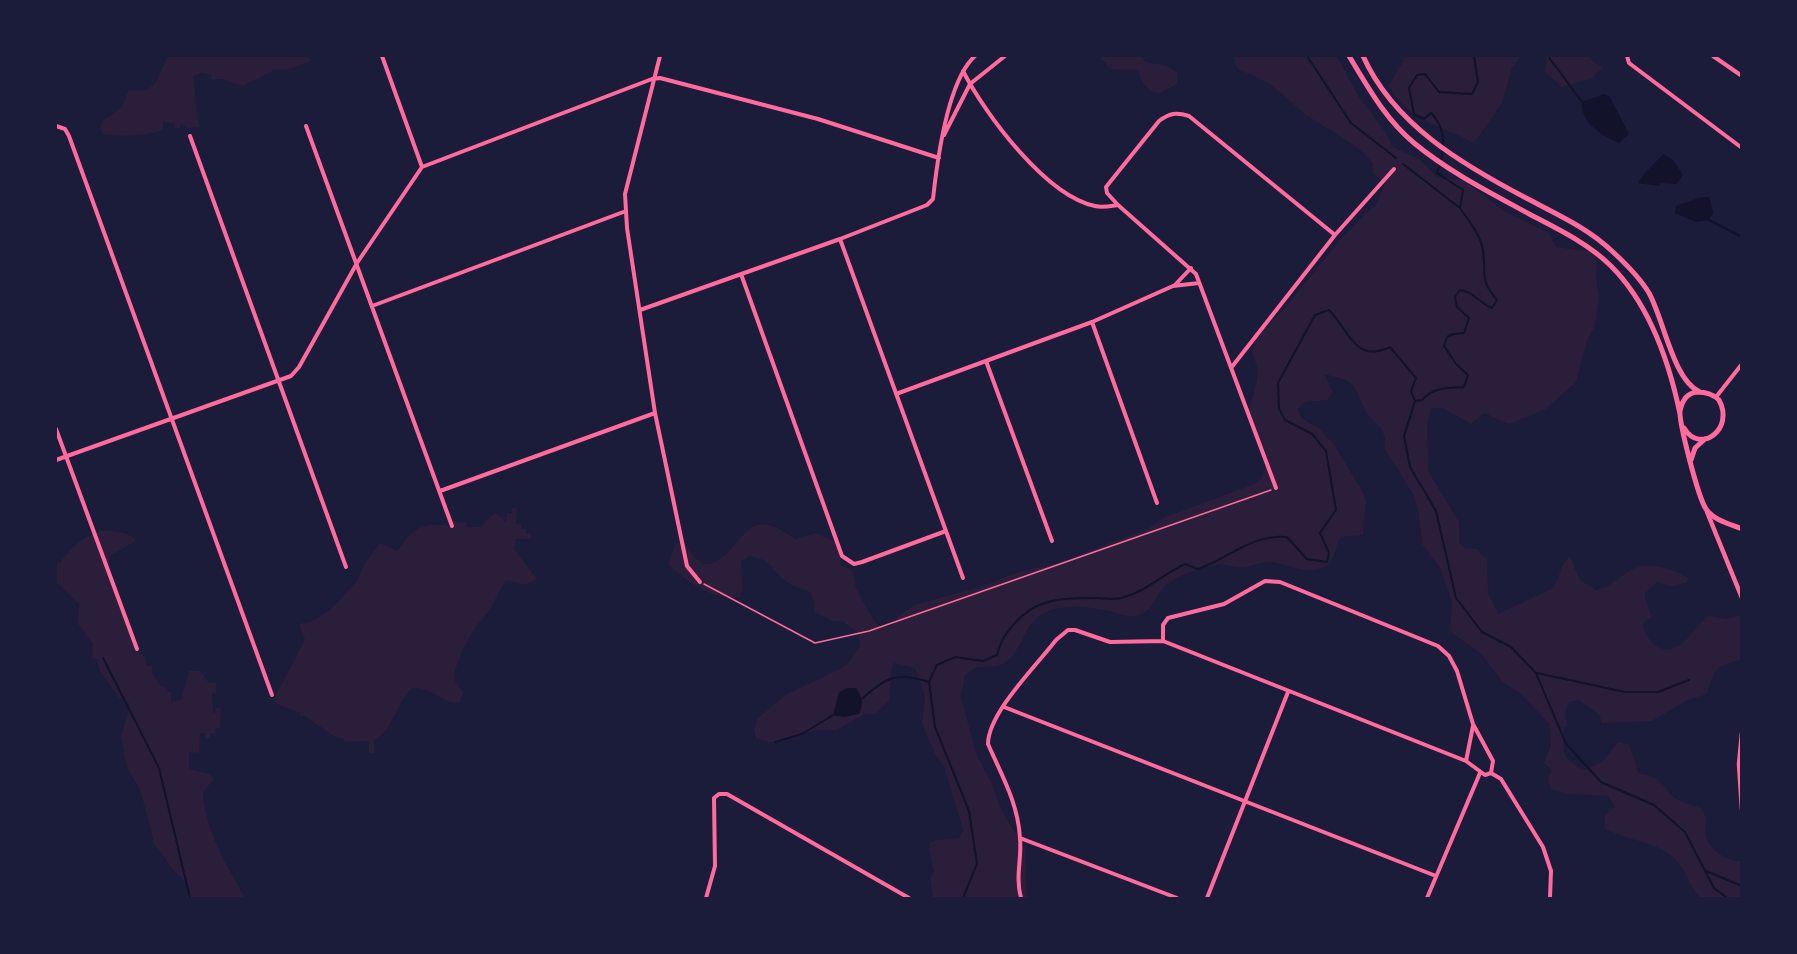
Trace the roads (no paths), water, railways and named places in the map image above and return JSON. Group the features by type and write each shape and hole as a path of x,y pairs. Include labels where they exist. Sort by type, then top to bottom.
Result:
{"main road":[{"path":"1349,56 1385,114 1412,141 1486,191 1568,234 1610,265 1628,285 1650,323 1671,377 1684,428 1690,465 1706,510 1717,518 1742,529"},
{"path":"1363,56 1373,78 1421,133 1505,187 1582,227 1614,252 1648,293 1683,379 1700,392 1716,397 1723,410 1722,424 1715,434 1694,450 1690,465"},
{"path":"1680,414 1684,399 1690,394 1700,392"},
{"path":"1684,428 1692,437 1707,438"}],"street":[{"path":"382,56 422,167"},
{"path":"660,56 652,79 625,194 626,211 655,413 687,566 700,582"},
{"path":"640,310 840,239 927,205 933,199 946,120 963,71 975,56"},
{"path":"944,135 970,84 1005,56"},
{"path":"1627,56 1629,63 1742,148"},
{"path":"1713,56 1742,76"},
{"path":"963,71 1011,140 1045,179 1067,194 1094,206 1118,205"},
{"path":"56,460 291,376 299,367 357,264 422,167 652,79 660,78 818,120 939,158"},
{"path":"1276,488 1191,268 1118,205 1107,193 1108,182 1159,121 1167,114 1178,112 1189,116 1335,235"},
{"path":"56,126 65,129 69,136 272,695"},
{"path":"306,126 452,526"},
{"path":"190,136 280,379 346,567"},
{"path":"1231,368 1335,235 1394,169"},
{"path":"372,306 626,211"},
{"path":"840,239 963,578"},
{"path":"1173,286 1191,268"},
{"path":"741,274 842,556 854,564 946,531"},
{"path":"896,394 1092,322 1173,286 1199,284"},
{"path":"1092,322 1157,503"},
{"path":"986,361 1052,541"},
{"path":"1716,397 1742,364"},
{"path":"440,491 655,413"},
{"path":"56,429 137,649"},
{"path":"1706,510 1742,598"},
{"path":"1163,641 1163,625 1168,618 1224,604 1265,581 1280,582 1438,646 1449,656 1457,671 1473,724 1493,761 1491,773"},
{"path":"1021,898 1017,882 1020,838 1011,794 988,744 991,728 1004,706 1056,640 1068,630 1110,642 1163,641 1466,761 1480,773 1487,775 1491,773 1506,783 1543,847 1551,872 1550,898"},
{"path":"1208,898 1288,692"},
{"path":"1004,706 1436,876"},
{"path":"1466,761 1473,724"},
{"path":"1742,733 1739,764 1742,809"},
{"path":"1427,898 1480,773"},
{"path":"705,898 715,866 714,798 727,794 909,898"},
{"path":"1020,838 1177,898"}],"waterway":[{"path":"1307,56 1351,123 1396,158"},
{"path":"963,898 977,864 969,811 935,727 929,682 937,665 955,657 983,661 997,655 1003,638 1014,624 1023,615 1042,604 1074,598 1121,598 1138,592 1185,564 1198,569 1263,539 1287,537 1307,559 1327,562 1329,553 1320,533 1336,510 1326,451 1312,434 1285,420 1279,409 1278,383 1315,315 1329,310 1361,348 1378,351 1390,347 1416,378 1411,391 1415,401 1422,400 1436,390 1464,387 1468,375 1456,364 1444,346 1447,337 1464,333 1469,318 1457,307 1455,297 1460,290 1465,291 1492,308 1497,300 1485,281 1480,239 1460,208 1463,190 1437,173 1443,149 1440,127 1431,113 1424,119 1414,114 1409,88 1417,75 1425,74 1439,92 1472,94 1478,82 1474,56"},
{"path":"1548,56 1582,102"},
{"path":"1403,164 1460,208"},
{"path":"1709,220 1742,237"},
{"path":"1415,401 1404,436 1410,467 1436,511 1456,598 1482,632 1511,647 1536,673 1566,744 1601,782 1654,805 1685,832 1714,888 1727,898"},
{"path":"103,658 159,768 190,898"},
{"path":"1537,673 1625,692 1658,692 1689,680"},
{"path":"863,698 879,685 893,678 909,677 929,682"},
{"path":"775,742 802,734 833,715"},
{"path":"1706,871 1742,886"}]}
